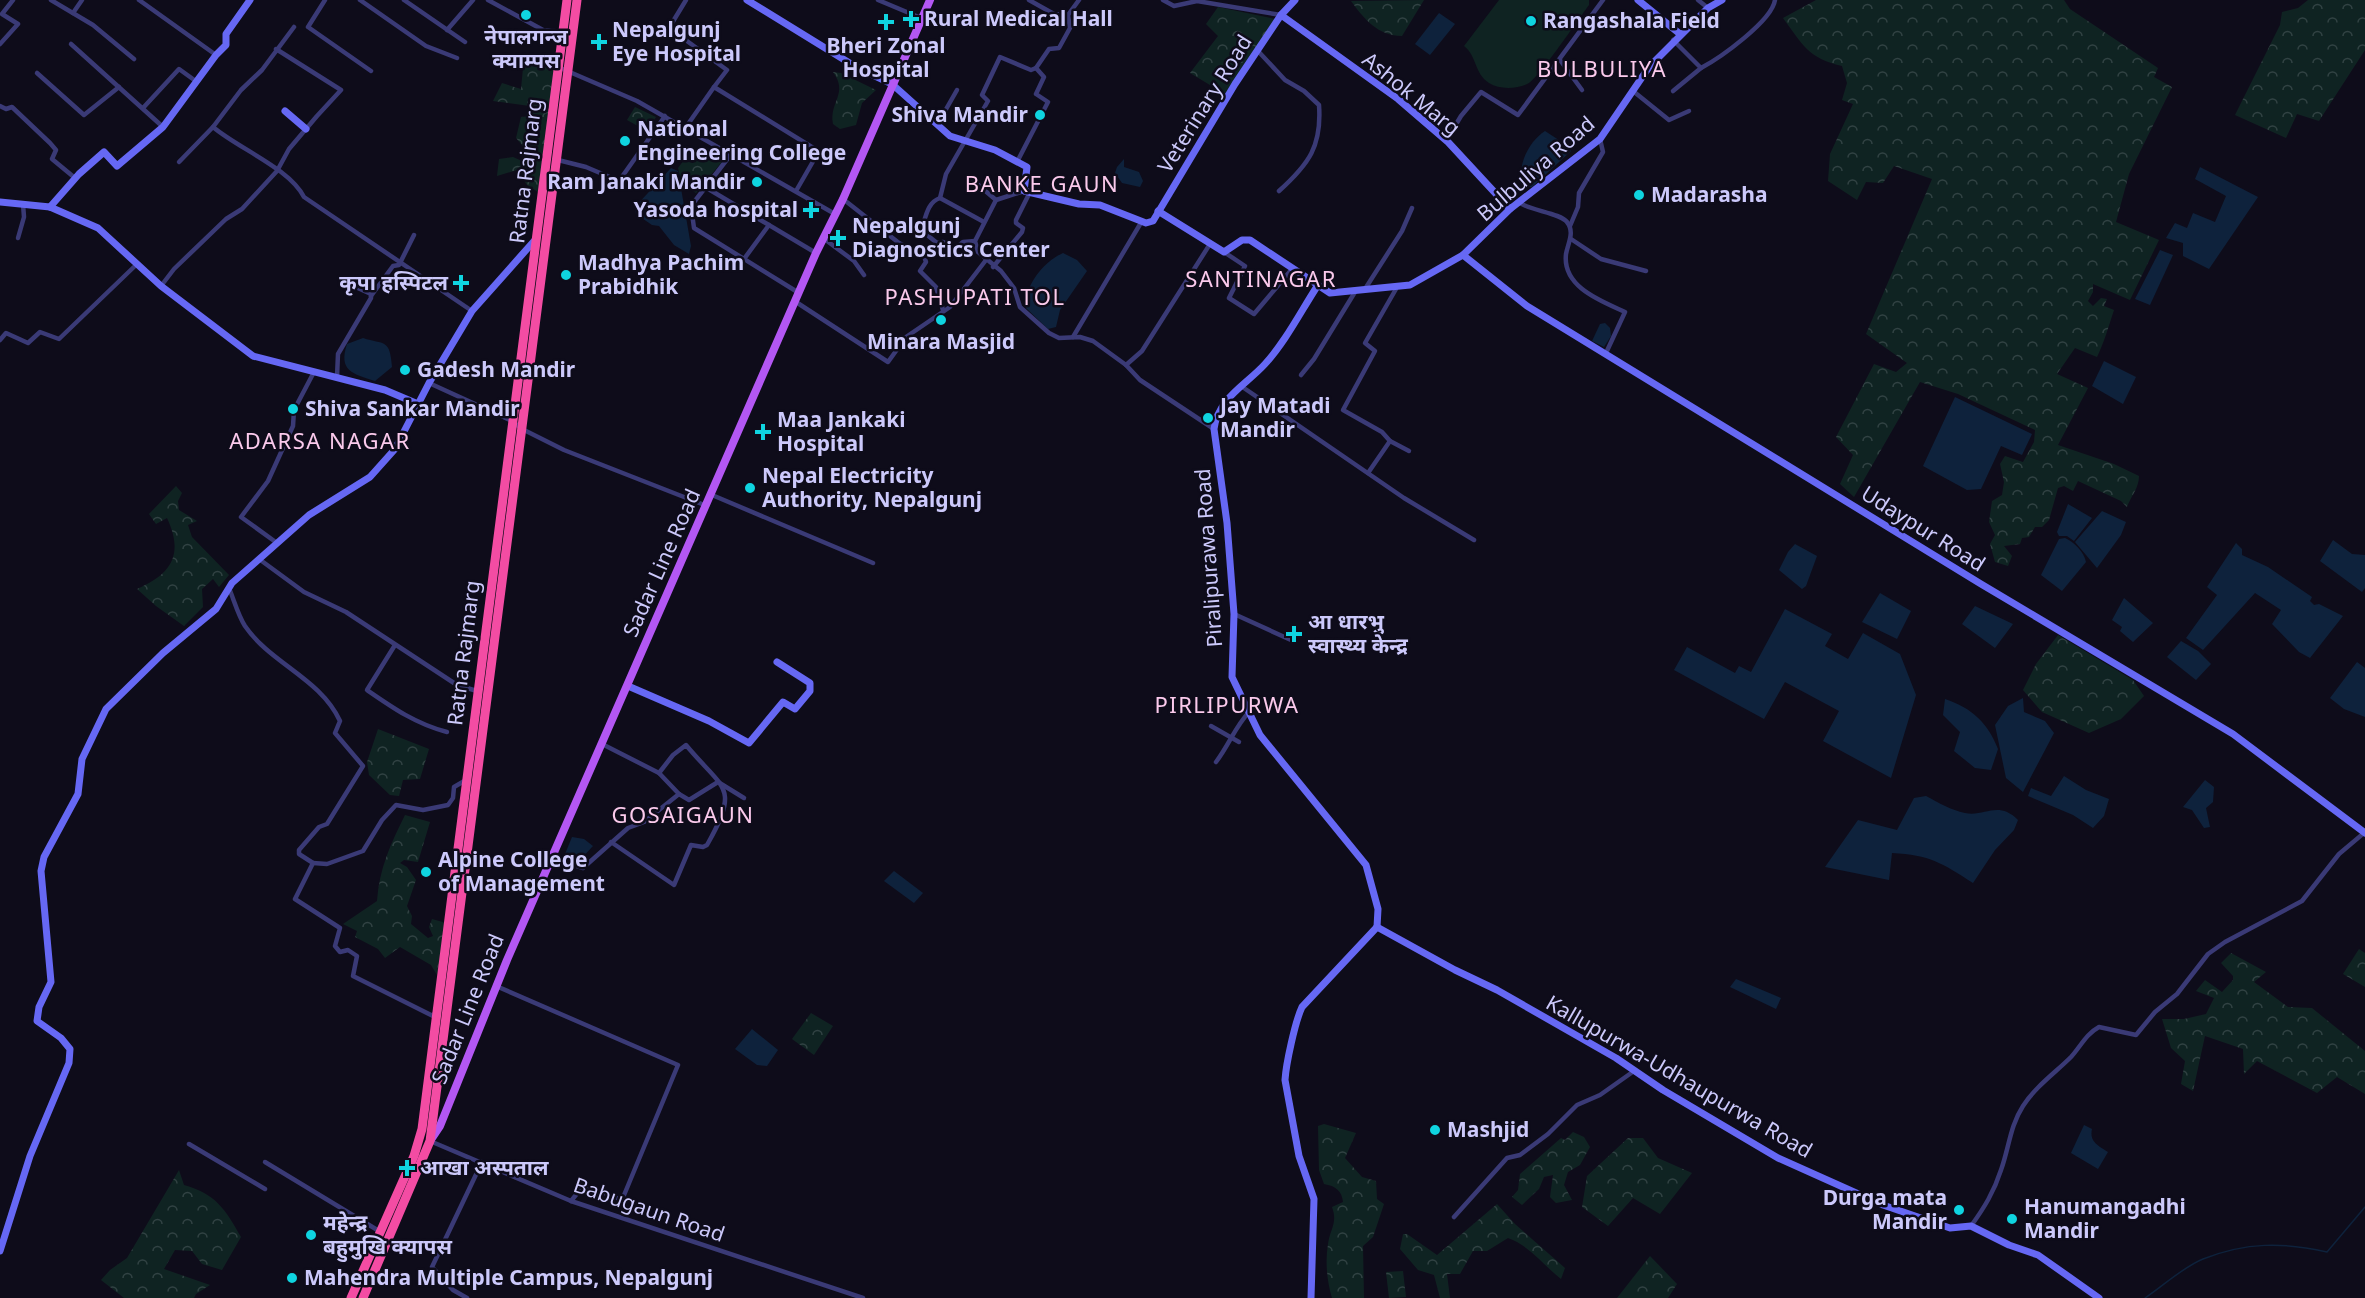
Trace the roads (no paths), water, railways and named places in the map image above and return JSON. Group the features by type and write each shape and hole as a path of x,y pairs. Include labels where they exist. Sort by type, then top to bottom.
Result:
{"highway":[{"name":"Ratna Rajmarg","path":"363,1298 430,1141 558,160 567,0"},
{"name":"Ratna Rajmarg","path":"351,1298 419,1142 536,240 563,69 577,0"}],"main road":[{"name":"Sadar Line Road","path":"430,1141 440,1126 496,986 823,238 843,199 930,0"}],"street":[{"path":"0,44 18,24 2,14 12,0"},
{"path":"51,0 93,25 134,59"},
{"path":"73,13 82,0"},
{"path":"140,0 216,55"},
{"path":"50,207 75,178 104,152 117,166 163,127 216,55 226,45 226,34 250,0"},
{"path":"325,0 308,27 371,71"},
{"path":"360,0 426,46 457,58"},
{"path":"404,0 465,42"},
{"path":"447,30 473,0"},
{"path":"488,0 543,30 564,32"},
{"path":"686,0 669,28 727,70 686,127"},
{"path":"747,0 846,62 892,84 920,107 937,125 963,142 995,150 1027,167 1027,191 1016,220 1016,223 1023,228 1022,232 993,267"},
{"path":"878,0 921,18"},
{"path":"1029,0 1054,14 1068,15"},
{"path":"975,241 963,242 955,249 943,242 937,243 921,230 930,206 940,198 946,174 984,110 988,101 982,95 1000,57 1031,69 1036,68 1049,49 1059,48 1070,28 1068,15 1079,0"},
{"path":"1163,0 1174,6 1197,0 1281,15"},
{"name":"Veterinary Road","path":"1158,211 1205,132 1281,15 1295,0"},
{"path":"1446,141 1478,93 1484,92 1518,115 1603,0"},
{"path":"1638,0 1676,37 1701,68"},
{"path":"1698,0 1708,8"},
{"name":"Bulbuliya Road","path":"1224,252 1242,240 1250,240 1330,292 1396,289 1410,285 1463,255 1510,209 1600,139 1649,67 1676,37 1708,8 1722,0"},
{"path":"1673,91 1701,68 1718,59 1767,15 1775,0"},
{"name":"Ashok Marg","path":"1281,15 1398,99 1446,141 1510,209"},
{"path":"179,162 213,127 241,90 262,70 294,27"},
{"path":"71,44 163,127"},
{"path":"161,285 174,269 226,219 242,209 277,171 306,129 341,90 276,50"},
{"path":"1258,51 1285,80 1304,91 1319,105 1320,129 1312,153 1297,175 1279,190"},
{"path":"1560,60 1582,90"},
{"path":"1017,162 1048,102 1036,94 1044,76 1036,68"},
{"path":"143,108 179,69 197,82"},
{"path":"563,69 686,127 835,214"},
{"path":"37,73 84,115 119,87"},
{"path":"714,87 815,150 815,158 796,191"},
{"path":"937,125 957,90"},
{"path":"1633,91 1669,120 1689,111"},
{"path":"0,106 6,109 12,106 56,150 52,159 75,178"},
{"path":"285,111 306,129"},
{"path":"558,160 586,167 619,182 665,116"},
{"path":"213,127 277,171 300,189 304,197 472,311"},
{"path":"1600,139 1603,152 1579,193 1578,207 1570,226 1571,239 1566,263 1577,286 1625,312 1606,353"},
{"path":"732,153 691,206 694,228 800,294"},
{"path":"969,177 996,200"},
{"path":"705,188 816,254"},
{"path":"1293,269 1254,314 1229,298 1245,266 1158,211 1153,221 1143,221 1100,205 1079,204 1027,191 996,200 975,241 978,252 993,267 1001,271 1014,288 1020,307 1049,333 1059,338 1073,337 1093,341 1126,365 1140,380 1214,429 1221,408 1266,363 1318,285"},
{"path":"940,198 984,222"},
{"path":"843,199 899,243 924,256 926,262 920,271 936,287 943,310"},
{"path":"0,202 50,207 98,228 161,285 253,356 385,390 418,404"},
{"path":"1520,203 1531,210 1565,219 1570,226"},
{"path":"18,238 24,217 24,204"},
{"path":"1364,291 1402,231 1413,208"},
{"path":"1073,337 1143,221"},
{"path":"744,259 769,225"},
{"path":"337,377 338,354 371,296 393,266 399,263 414,235"},
{"path":"823,238 855,261 857,269 864,275"},
{"path":"1571,239 1601,259 1646,271"},
{"path":"0,1251 30,1156 69,1063 70,1049 61,1038 36,1021 39,1007 51,982 41,871 44,857 78,794 82,759 106,709 163,653 216,609 229,588 277,543 309,515 370,477 395,449 429,383 472,311 536,240"},
{"path":"1126,365 1142,351 1210,244"},
{"name":"Udaypur Road","path":"1463,255 1527,306 1981,584 2233,734 2365,833"},
{"path":"796,302 888,362 906,338 950,306 986,260"},
{"path":"0,340 6,333 28,344 40,332 59,339 137,264"},
{"path":"349,284 371,296"},
{"path":"1396,289 1365,343 1375,351 1343,410 1382,432 1390,441 1409,451"},
{"path":"1301,375 1314,359 1355,292"},
{"path":"277,543 241,517 268,481 293,426 294,410 314,372"},
{"path":"429,383 512,421 522,429 597,464 707,506"},
{"path":"1241,386 1368,473 1474,540"},
{"name":"Piralipurawa Road","path":"1214,429 1227,523 1234,614 1232,677 1260,735 1366,865 1378,909 1377,927"},
{"path":"1368,473 1390,441"},
{"path":"712,495 873,562"},
{"path":"259,559 304,592 346,612 457,685 477,691"},
{"path":"229,588 246,627 283,662 314,686 329,702 340,721 335,733 363,766 327,824 319,827 298,850 299,854 313,863 327,864 358,854 363,851 382,820 396,805 423,810 448,805 453,798 454,787 466,780"},
{"path":"1234,614 1291,640"},
{"path":"395,645 367,690 407,717 429,728 447,732"},
{"path":"628,686 716,724 749,743 783,702 795,709 810,691 810,683 777,662"},
{"path":"1216,762 1232,737 1235,727 1249,712"},
{"path":"1211,726 1239,742"},
{"path":"602,744 660,773 679,794 689,800 718,782"},
{"path":"611,842 674,885 692,845 703,847 707,845 724,810 726,792 711,770 686,745 673,755 660,773"},
{"path":"718,782 744,798"},
{"path":"552,858 583,868 628,828 653,816 679,794"},
{"path":"1971,1226 1990,1200 2002,1168 2008,1139 2023,1106 2037,1088 2072,1056 2091,1031 2099,1027 2136,1035 2155,1012 2177,994 2208,954 2225,942 2302,901 2339,854 2365,833"},
{"path":"313,863 296,899 340,928 334,944 340,952 348,950 357,956 353,976 433,1016 435,1012"},
{"path":"1311,1298 1314,1199 1299,1156 1285,1080 1286,1070 1302,1007 1377,927"},
{"name":"Kallupurwa-Udhaupurwa Road","path":"1377,927 1455,970 1497,990 1778,1158 1883,1205 1950,1228 1971,1226 2009,1245 2038,1255 2100,1298"},
{"path":"496,986 678,1065 622,1200 584,1185 571,1201"},
{"path":"1454,1217 1507,1158 1520,1155 1548,1134 1577,1105 1600,1095 1634,1071"},
{"name":"Babugaun Road","path":"430,1141 571,1201 863,1298"},
{"path":"189,1144 265,1189"},
{"path":"265,1162 379,1231 382,1227"},
{"path":"467,1298 453,1290 432,1269 482,1162"}],"water":[{"path":"1439,13 1455,24 1430,55 1415,44"},
{"path":"1545,131 1568,146 1571,151 1532,187 1525,187 1522,180 1522,164 1529,148"},
{"path":"1124,159 1124,167 1139,172 1143,181 1140,187 1122,183 1115,173"},
{"path":"2200,167 2258,197 2209,269 2183,256 2183,243 2166,238 2175,223 2187,228 2193,213 2215,222 2226,196 2195,179"},
{"path":"671,168 678,171 691,246 689,254 674,245 659,226 652,225 636,214 635,207"},
{"path":"2160,250 2173,255 2150,305 2135,299"},
{"path":"1063,253 1077,260 1087,271 1060,310 1056,327 1048,329 1026,308 1026,300 1036,276 1048,262"},
{"path":"1605,323 1610,328 1611,336 1604,347 1592,341 1600,324"},
{"path":"363,338 385,344 390,351 392,367 375,381 349,370 344,360 347,344"},
{"path":"2104,361 2136,377 2123,404 2092,386"},
{"path":"1955,397 2032,434 2022,455 2001,446 1981,489 1967,490 1923,466"},
{"path":"2068,504 2092,518 2074,541 2067,536 2059,536 2057,532"},
{"path":"2102,511 2126,522 2121,535 2097,568 2075,542"},
{"path":"2065,538 2078,548 2086,562 2062,591 2041,575 2059,539"},
{"path":"2333,540 2352,554 2365,555 2365,588 2362,592 2320,561"},
{"path":"2236,543 2242,549 2242,555 2268,567 2312,597 2310,601 2314,605 2319,604 2343,616 2310,658 2299,652 2272,624 2281,610 2255,593 2203,650 2186,638 2217,595 2207,587"},
{"path":"1795,544 1817,556 1806,586 1802,589 1779,570"},
{"path":"1880,593 1911,611 1897,639 1862,622"},
{"path":"2124,598 2153,623 2133,642 2120,631 2122,627 2112,620"},
{"path":"1975,606 2013,624 1995,648 1962,624"},
{"path":"1785,609 1832,634 1825,646 1848,659 1863,633 1900,654 1916,695 1891,778 1823,741 1839,711 1785,682 1764,719 1674,670 1687,647 1735,673 1739,666 1751,672"},
{"path":"2181,641 2198,651 2211,664 2196,680 2167,657"},
{"path":"2357,662 2365,668 2365,717 2344,709 2330,698"},
{"path":"2023,698 2024,712 2045,721 2054,733 2023,792 2006,778 1995,725 2008,706"},
{"path":"1945,699 1971,712 1989,731 1998,749 1991,770 1975,768 1954,751 1960,732 1943,715"},
{"path":"2064,776 2086,790 2109,799 2104,816 2093,828 2073,815 2028,796 2031,788 2051,796"},
{"path":"2205,780 2214,787 2213,802 2206,808 2210,827 2204,828 2192,810 2183,807"},
{"path":"1926,796 1960,812 1972,814 1998,810 2011,814 2018,820 2014,830 1995,850 1973,883 1935,861 1905,854 1892,853 1889,880 1825,867 1858,820 1897,830 1914,798"},
{"path":"572,837 584,839 593,846 580,860 565,854"},
{"path":"894,871 923,893 914,903 884,881"},
{"path":"1736,979 1781,998 1776,1009 1730,987"},
{"path":"752,1029 778,1050 767,1066 757,1065 735,1049"},
{"path":"2084,1125 2092,1129 2092,1137 2096,1143 2108,1152 2098,1169 2071,1153"}],"waterway":[{"path":"2145,1298 2196,1262 2234,1249 2280,1245 2327,1252 2365,1207"}],"place":[{"name":"नेपालगन्ज क्याम्पस","path":"526,15"},
{"name":"Rural Medical Hall","path":"911,19"},
{"name":"Rangashala Field","path":"1531,21"},
{"name":"Bheri Zonal Hospital","path":"886,22"},
{"name":"Nepalgunj Eye Hospital","path":"599,42"},
{"name":"Shiva Mandir","path":"1040,115"},
{"name":"National Engineering College","path":"625,141"},
{"name":"Ram Janaki Mandir","path":"757,182"},
{"name":"Madarasha","path":"1639,195"},
{"name":"Yasoda hospital","path":"811,210"},
{"name":"Nepalgunj Diagnostics Center","path":"838,238"},
{"name":"Madhya Pachim Prabidhik","path":"566,275"},
{"name":"कृपा हस्पिटल","path":"461,283"},
{"name":"Minara Masjid","path":"941,320"},
{"name":"Gadesh Mandir","path":"405,370"},
{"name":"Shiva Sankar Mandir","path":"293,409"},
{"name":"Jay Matadi Mandir","path":"1208,418"},
{"name":"Maa Jankaki Hospital","path":"763,432"},
{"name":"Nepal Electricity Authority, Nepalgunj","path":"750,488"},
{"name":"आ धारभु स्वास्थ्य केन्द्र","path":"1294,634"},
{"name":"Alpine College of Management","path":"426,872"},
{"name":"Mashjid","path":"1435,1130"},
{"name":"आखा अस्पताल","path":"407,1168"},
{"name":"Durga mata Mandir","path":"1959,1210"},
{"name":"Hanumangadhi Mandir","path":"2012,1219"},
{"name":"महेन्द्र बहुमुखि क्यापस","path":"311,1235"},
{"name":"Mahendra Multiple Campus, Nepalgunj","path":"292,1278"}],"district":[{"name":"BULBULIYA","path":"1602,69"},
{"name":"BANKE GAUN","path":"1042,184"},
{"name":"SANTINAGAR","path":"1261,279"},
{"name":"PASHUPATI TOL","path":"975,297"},
{"name":"ADARSA NAGAR","path":"320,441"},
{"name":"PIRLIPURWA","path":"1227,705"},
{"name":"GOSAIGAUN","path":"683,815"}]}
